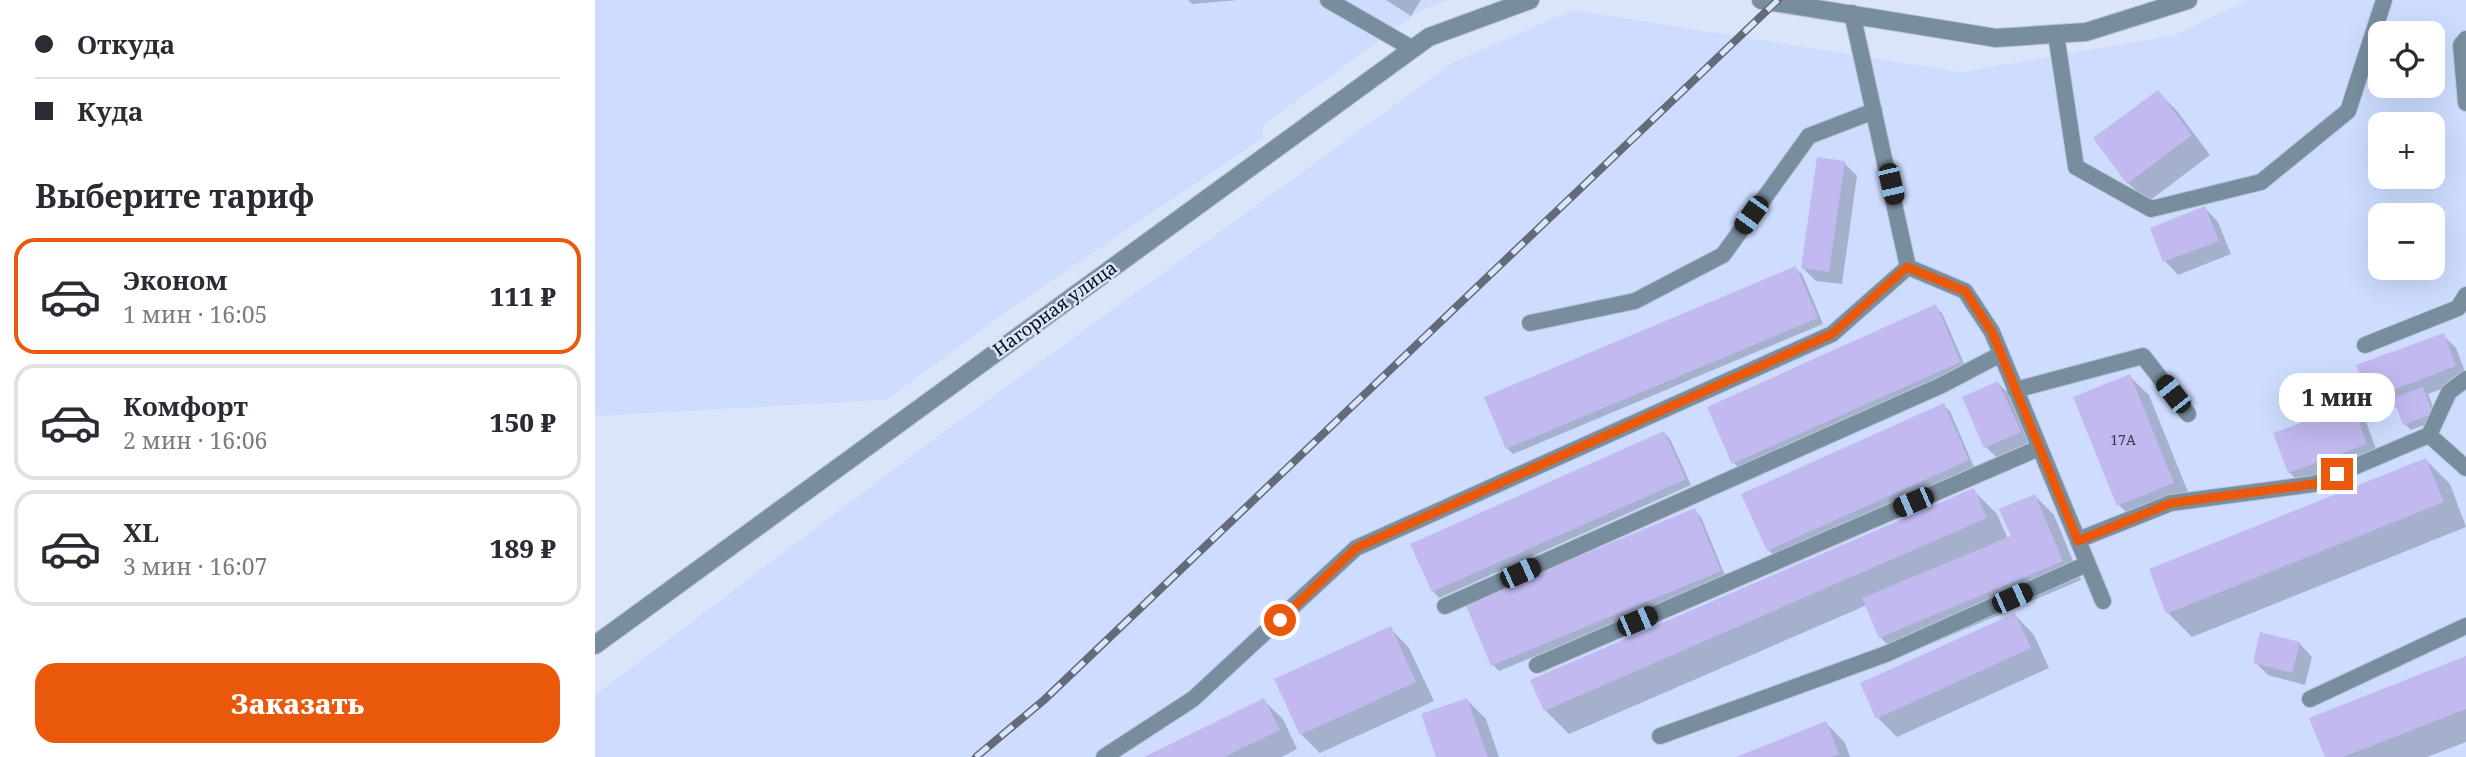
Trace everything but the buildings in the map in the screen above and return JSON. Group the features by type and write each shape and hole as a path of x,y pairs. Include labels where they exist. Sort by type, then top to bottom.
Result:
{"street":[{"name":"Нагорная улица","path":"595,645 1429,37 1530,0"},
{"path":"1761,0 1996,38 2086,32 2187,0"}],"lane":[{"path":"1328,0 1413,49"},
{"path":"2056,34 2076,167 2151,209 2261,182 2348,111 2384,0"},
{"path":"1852,13 1907,267"},
{"path":"2466,38 2461,44 2466,103"},
{"path":"1531,323 1635,301 1723,255 1808,136 1874,111"},
{"path":"1907,267 1965,291 1992,332 2103,601"},
{"path":"1104,757 1193,699 1356,548 1832,334 1907,267"},
{"path":"2365,345 2458,308 2466,295"},
{"path":"1445,606 1942,385 2001,354"},
{"path":"2015,390 2143,356 2188,414"},
{"path":"2078,541 2171,503 2314,484 2429,435 2449,392 2466,379"},
{"path":"2429,435 2466,468"},
{"path":"1537,665 2039,447"},
{"path":"1660,736 1886,654 2087,564"},
{"path":"2310,699 2466,626"}],"shaded area":[{"path":"595,0 1449,0 1421,10 1262,126 1263,138 1017,304 886,400 595,416"},
{"path":"2248,0 2466,0 2466,757 595,757 595,695 930,442 1454,62 1573,10 1961,72 2175,35"}],"railway":[{"path":"976,757 1044,700 1778,0"}],"route":[{"path":"1280,620 1356,548 1832,334 1907,267 1965,291 1992,332 2078,541 2171,503 2314,484 2337,474"}]}
